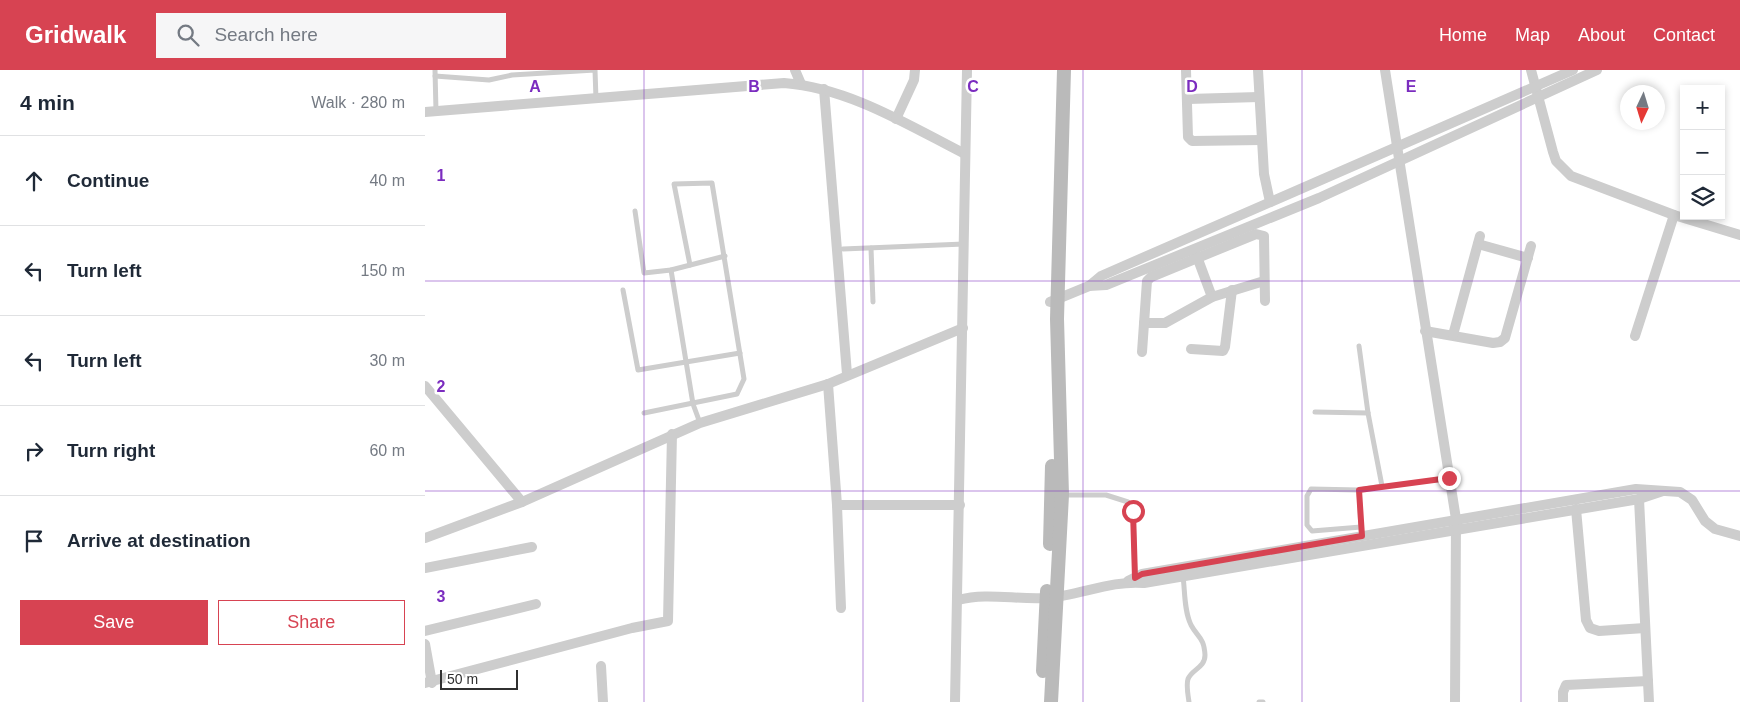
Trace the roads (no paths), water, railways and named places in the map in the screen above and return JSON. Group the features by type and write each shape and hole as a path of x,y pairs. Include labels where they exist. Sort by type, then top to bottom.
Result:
{"street":[{"path":"795,70 801,84"},
{"path":"896,119 914,80 914,70"},
{"path":"955,702 967,70"},
{"path":"1051,702 1055,70"},
{"path":"1042,702 1062,495 1054,301 1065,70"},
{"path":"1186,70 1188,136 1192,141 1261,140"},
{"path":"1258,70 1264,174 1270,202"},
{"path":"1385,70 1456,524 1455,702"},
{"path":"1531,70 1556,160 1571,176 1674,215 1740,234"},
{"path":"1142,352 1147,282 1151,277 1196,254 1399,160 1537,91 1573,70"},
{"path":"1054,301 1089,286 1101,276 1397,146 1537,91 1597,70"},
{"path":"425,112 784,83 801,84 824,90 896,119 965,154"},
{"path":"824,90 847,374"},
{"path":"1188,99 1259,97"},
{"path":"1635,336 1674,215"},
{"path":"1089,286 1106,285 1256,234 1261,234 1264,236 1265,301"},
{"path":"1190,238 1212,297"},
{"path":"1453,336 1479,240 1528,258"},
{"path":"1425,331 1493,343 1500,342 1505,338 1531,246"},
{"path":"1144,323 1165,323 1212,297 1264,281"},
{"path":"1191,349 1223,351 1232,290"},
{"path":"425,538 522,502 700,423 828,384 847,374 963,328"},
{"path":"828,384 837,505 841,608"},
{"path":"425,386 522,502"},
{"path":"425,644 429,683 632,628 668,621 672,434"},
{"path":"1131,580 1144,583 1183,576 1637,489 1680,492 1692,500 1705,521 1715,529 1740,536"},
{"path":"958,600 983,595 1051,597 1131,580 1142,574 1361,532 1456,524 1576,509 1639,498 1663,491"},
{"path":"1639,498 1649,702"},
{"path":"837,505 960,505"},
{"path":"1576,509 1586,620 1590,628 1599,631 1645,628"},
{"path":"425,568 532,547"},
{"path":"1644,603 1655,702"},
{"path":"425,631 536,604"},
{"path":"601,666 603,702"},
{"path":"1563,702 1563,692 1566,685 1648,681"}],"lane":[{"path":"435,70 436,111"},
{"path":"435,76 489,80 512,75 595,70 596,99"},
{"path":"644,413 737,394 744,379 712,183 674,184 690,265"},
{"path":"635,211 644,273 671,270 725,256"},
{"path":"843,249 964,244"},
{"path":"871,248 873,302"},
{"path":"671,270 693,404 700,423"},
{"path":"623,290 638,370 740,353"},
{"path":"1359,346 1368,413 1382,486 1359,490 1311,489 1307,496 1307,525 1312,531 1361,532 1359,490"},
{"path":"1315,412 1368,413"},
{"path":"1062,495 1106,496 1128,502 1133,511 1131,580"},
{"path":"1183,576 1191,626 1204,642 1205,658 1201,667 1193,672 1188,680 1189,702"}]}
